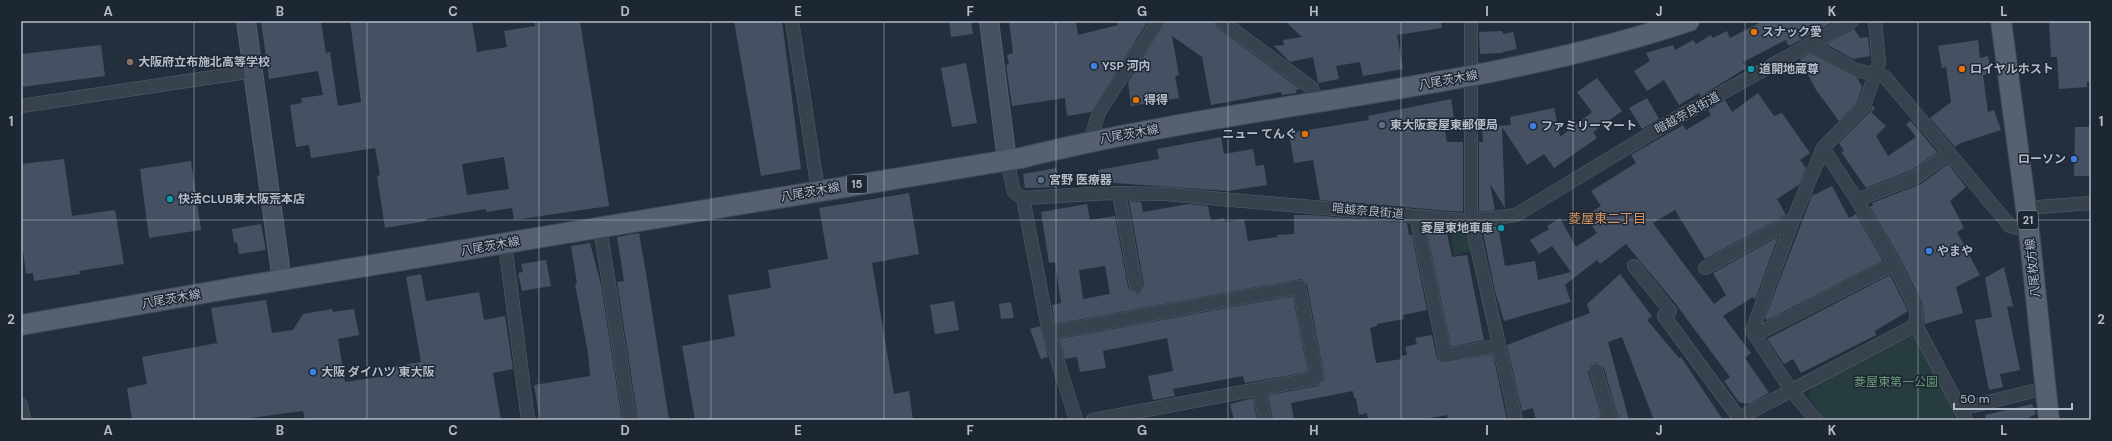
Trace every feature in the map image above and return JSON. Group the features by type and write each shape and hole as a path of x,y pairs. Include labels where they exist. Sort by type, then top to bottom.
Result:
{"main road":[{"name":"八尾茨木線","path":"21,325 818,190 1007,160 1090,141 1471,76 1606,45 1667,24 1689,21"},
{"name":"八尾枚方線","path":"2001,21 2029,231 2049,420"}],"street":[{"path":"246,21 282,281"},
{"path":"792,21 818,190"},
{"path":"989,21 1007,160 1014,192 1023,198 1049,333 1076,420"},
{"path":"1090,141 1099,112 1158,21"},
{"path":"1221,21 1312,88 1318,102"},
{"path":"1471,21 1471,221 1516,420"},
{"name":"暗越奈良街道","path":"1023,198 1119,193 1165,194 1471,221 1516,214 1672,120 1811,45 1852,21"},
{"path":"1816,420 1791,390 1752,331 1793,220 1823,148 1864,106 1879,63 1875,21"},
{"path":"1811,45 1856,70 1885,77 2010,226 2029,231"},
{"path":"21,106 253,71"},
{"path":"1823,148 1858,200 1894,264 1916,309 1916,325 1963,414 2045,388"},
{"path":"1858,200 1916,177 1949,153"},
{"path":"1119,193 1136,286"},
{"path":"2026,208 2091,203"},
{"path":"1416,216 1445,356 1499,345"},
{"path":"1705,268 1793,220"},
{"path":"600,227 630,420"},
{"path":"505,244 528,420"},
{"path":"1755,336 1894,264"},
{"path":"1634,266 1670,311 1664,316 1739,418 1916,325"},
{"path":"1049,333 1299,287 1317,378 1094,420"},
{"path":"1596,370 1611,420"},
{"path":"1259,389 1265,420"},
{"path":"21,405 24,420"}],"green space":[{"path":"1449,227 1464,228 1469,232 1473,251 1454,255"},
{"name":"菱屋東第一公園","path":"1905,336 1916,336 1954,412 1954,420 1825,420 1808,396 1814,382"}],"building":[{"path":"261,21 321,21 326,53 330,52 338,106 361,102 350,21 472,21 477,52 507,47 504,31 535,26 534,21 580,21 609,206 514,220 512,208 486,212 486,209 426,219 426,221 385,228 377,176 380,175 375,148 311,158 309,145 296,147 290,105 302,103 301,98 323,95 318,71 269,79","holes":["504,157 509,189 467,195 462,164"]},
{"path":"734,21 782,21 801,169 761,176"},
{"path":"949,21 971,21 973,34 951,37"},
{"path":"1009,21 1076,21 1078,35 1118,25 1116,21 1148,21 1091,112 1067,116 1065,98 1012,106 1006,65 1009,64 1007,55 1013,53"},
{"path":"1166,21 1213,21 1216,27 1300,89 1296,90 1296,93 1282,95 1281,92 1211,105 1202,57 1172,36 1179,75 1175,76 1179,98 1131,106 1128,82"},
{"path":"1285,21 1441,21 1442,28 1397,35 1403,69 1363,76 1360,62 1336,66 1339,79 1318,83 1313,57 1290,62 1274,46 1284,45 1283,40 1302,37"},
{"path":"1763,21 1835,21 1791,45 1788,45 1786,40 1743,62 1746,68 1701,96 1699,93 1679,105 1664,80 1647,91 1634,71 1650,61 1646,53 1673,45 1675,50 1693,40 1696,44 1711,35 1713,38 1727,31 1730,38"},
{"path":"2049,21 2091,21 2091,82 2087,82 2087,87 2059,89 2057,57 2051,57"},
{"path":"1854,29 1860,38 1868,37 1870,56 1853,59 1826,44"},
{"path":"1502,31 1503,34 1513,32 1517,49 1503,53 1480,54 1479,32"},
{"path":"1978,40 1980,58 1988,56 1991,74 1983,75 1988,112 1994,110 2001,130 1961,143 1955,147 1930,118 1951,102 1946,67 1942,68 1938,46"},
{"path":"101,45 105,76 21,87 21,54"},
{"path":"1810,53 1857,78 1862,87 1857,102 1839,121 1816,90 1800,59"},
{"path":"966,63 977,123 952,127 941,68"},
{"path":"1597,78 1622,111 1593,132 1597,138 1554,168 1544,154 1527,165 1502,127 1505,208 1490,184 1495,210 1479,212 1479,142 1483,142 1482,127 1511,125 1510,117 1554,108 1560,137 1592,112 1577,92"},
{"path":"1758,93 1774,116 1782,113 1810,153 1800,160 1806,168 1800,184 1777,199 1786,215 1705,259 1675,210 1653,223 1714,304 1726,295 1713,273 1778,237 1755,300 1753,297 1723,316 1751,353 1745,358 1769,393 1749,404 1739,402 1724,381 1730,377 1675,303 1626,244 1600,264 1597,260 1565,285 1571,302 1504,321 1495,291 1482,228 1498,226 1505,266 1535,261 1538,280 1571,272 1552,246 1539,254 1530,240 1549,229 1547,226 1560,218 1576,247 1597,233 1585,216 1601,206 1591,191 1636,163 1631,155 1683,125 1686,130 1711,115 1708,110 1725,100 1732,112"},
{"path":"1647,98 1659,119 1642,129 1629,108"},
{"path":"1451,99 1454,117 1443,119 1447,142 1463,142 1463,212 1320,200 1313,160 1294,163 1289,133 1369,120 1368,116"},
{"path":"1873,105 1875,109 1871,112 1886,126 1876,136 1888,156 1916,137 1906,124 1911,121 1937,152 1912,170 1866,188 1841,152 1844,151 1839,143 1870,112"},
{"path":"2075,127 2091,127 2091,176 2074,176"},
{"path":"1221,137 1224,154 1253,149 1256,166 1264,165 1267,185 1228,191 1100,182 1098,170 1159,159 1157,149"},
{"path":"64,159 72,216 115,210 124,264 79,271 80,274 34,281 33,273 26,274 21,236 21,164"},
{"name":"快活CLUB東大阪荒本店","path":"191,161 201,230 149,238 140,169"},
{"path":"1948,164 1966,187 1950,201 1964,228 1957,232 1980,275 1956,287 1963,313 1924,324 1923,305 1901,260 1870,207 1873,205 1872,203 1921,184"},
{"name":"宮野 医療器","path":"1056,168 1060,187 1025,188 1023,174"},
{"path":"1832,186 1849,218 1856,214 1883,261 1767,320 1765,318 1813,193 1814,195"},
{"path":"909,193 919,254 872,263 894,394 909,391 913,420 695,420 682,346 735,336 728,295 771,288 768,270 828,259 819,208"},
{"path":"1129,201 1141,202 1143,212 1188,204 1208,206 1211,221 1224,218 1225,222 1244,219 1248,241 1278,237 1277,235 1294,234 1294,215 1311,215 1407,223 1409,235 1412,235 1427,310 1403,315 1404,319 1377,324 1377,326 1370,328 1376,363 1402,359 1401,356 1407,355 1405,347 1417,344 1415,338 1432,335 1437,358 1442,363 1493,354 1507,420 1448,420 1447,415 1419,420 1368,420 1367,413 1359,415 1356,398 1354,398 1353,391 1291,403 1294,420 1273,420 1268,395 1318,386 1325,380 1307,285 1301,279 1055,324 1052,305 1061,303 1055,262 1049,263 1041,212 1087,204 1090,220 1115,216 1128,287 1130,291 1137,294 1141,292 1144,285","holes":["1105,266 1110,294 1083,299 1079,270"]},
{"path":"261,224 266,250 239,254 237,242 234,243 232,229"},
{"path":"1446,228 1452,257 1467,255 1484,340 1451,347 1427,232"},
{"path":"639,233 669,420 638,420 617,282 624,281 617,237"},
{"path":"590,243 601,285 622,420 540,420 534,385 590,376 588,353 575,284 577,283 571,246"},
{"path":"546,260 551,286 522,291 518,273 523,272 521,264"},
{"path":"2004,267 2013,306 2007,307 2020,370 2000,374 2003,387 1989,390 1975,320 1992,317 1985,278"},
{"path":"421,274 426,301 479,292 484,320 505,316 513,369 493,373 501,420 305,420 303,411 236,420 132,420 127,388 147,384 142,357 217,343 211,308 266,300 272,333 293,330 303,314 332,309 333,312 354,309 359,335 338,339 345,382 385,376 383,368 421,362 406,277"},
{"path":"1620,274 1652,316 1647,320 1679,358 1681,357 1723,420 1654,420 1622,337 1608,342 1629,420 1619,420 1604,368 1597,362 1590,365 1588,372 1602,417 1589,420 1536,420 1533,408 1522,411 1507,345 1590,313 1587,304"},
{"path":"1890,275 1908,311 1875,331 1876,335 1801,373 1793,359 1784,364 1767,339"},
{"path":"1293,296 1308,372 1245,383 1243,376 1173,389 1175,396 1153,400 1148,376 1173,371 1167,338 1103,351 1106,368 1080,372 1077,357 1065,359 1059,339"},
{"path":"954,301 959,330 935,334 930,305"},
{"path":"1011,302 1014,318 1001,319 999,304"},
{"path":"1040,326 1048,357 1041,359 1030,329"},
{"path":"1253,398 1257,420 1234,420 1230,404"},
{"path":"2032,404 2036,414 2023,420 1986,420 1985,415"}],"place":[{"name":"スナック愛","path":"1754,32"},
{"name":"大阪府立布施北高等学校","path":"130,62"},
{"name":"YSP 河内","path":"1094,66"},
{"name":"道開地蔵尊","path":"1751,69"},
{"name":"ロイヤルホスト","path":"1962,69"},
{"name":"得得","path":"1136,100"},
{"name":"東大阪菱屋東郵便局","path":"1382,125"},
{"name":"ファミリーマート","path":"1533,126"},
{"name":"ニュー てんぐ","path":"1305,134"},
{"name":"ローソン","path":"2074,159"},
{"name":"宮野 医療器","path":"1041,180"},
{"name":"快活CLUB東大阪荒本店","path":"170,199"},
{"name":"菱屋東地車庫","path":"1501,228"},
{"name":"やまや","path":"1929,251"},
{"name":"大阪 ダイハツ 東大阪","path":"313,372"}],"district":[{"name":"菱屋東二丁目","path":"1607,218"}]}
